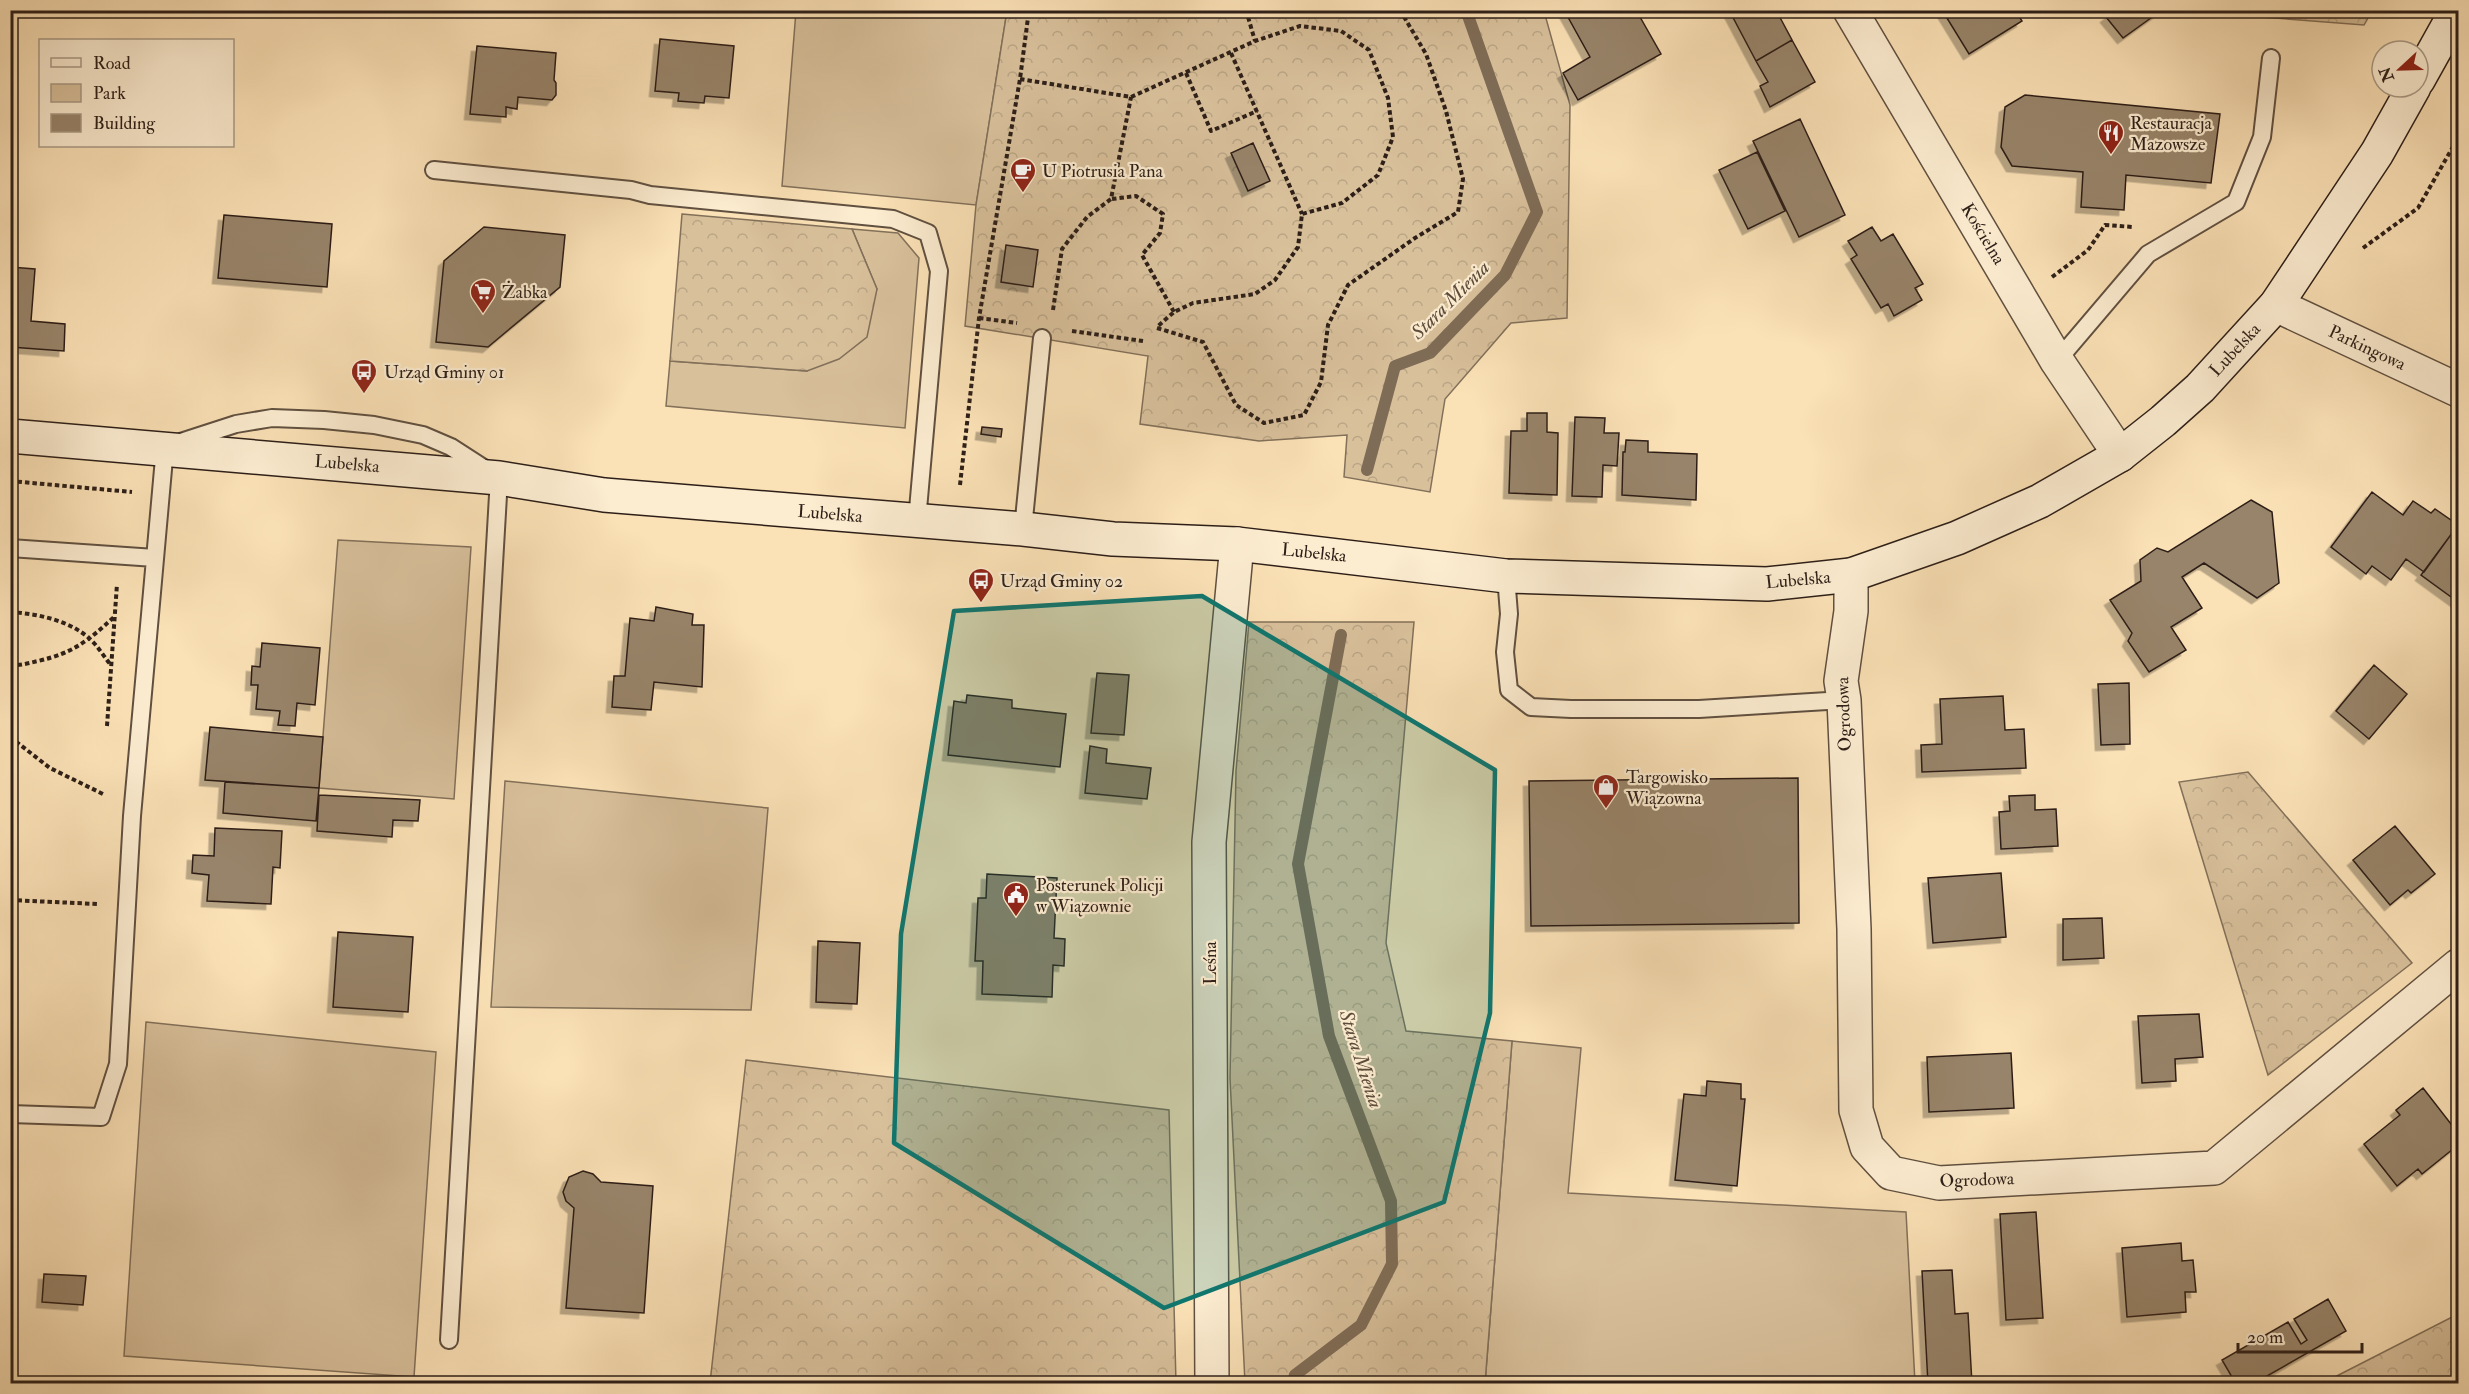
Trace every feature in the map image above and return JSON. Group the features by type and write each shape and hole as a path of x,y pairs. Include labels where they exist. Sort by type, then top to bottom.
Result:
{"street":[{"name":"Kościelna","path":"1850,10 2057,361 2120,455"},
{"path":"2430,58 2457,10"},
{"name":"Lubelska","path":"10,436 165,447 499,478 604,495 1023,529 1113,539 1237,544 1506,576 1767,584 1851,575 1957,538 2040,501 2120,455 2200,388 2276,305 2377,153 2407,99"},
{"name":"Parkingowa","path":"2276,305 2458,390"},
{"name":"Leśna","path":"1212,1383 1209,842 1237,544"},
{"name":"Ogrodowa","path":"1851,575 1851,610 1840,681 1844,700 1854,929 1856,1110 1867,1147 1891,1173 1939,1183 2214,1168 2458,966"}],"lane":[{"path":"2057,361 2148,254 2236,202 2262,137 2271,57"},
{"path":"434,170 631,190 650,195 893,219 928,233 939,272 917,521"},
{"path":"1023,529 1042,338"},
{"path":"10,1114 101,1118 118,1064 132,816 165,447"},
{"path":"449,1340 499,478"},
{"path":"10,548 155,558"},
{"path":"1506,576 1509,614 1505,652 1509,690 1532,707 1699,709 1844,700"}],"path":[{"path":"955,524 979,318 1020,79 1029,10"},
{"path":"1246,10 1255,41"},
{"path":"1231,52 1302,214 1298,247 1275,280 1256,294 1193,303 1174,312 1157,327 1203,342 1236,405 1264,423 1304,416 1321,382 1328,325 1348,285 1414,238 1458,212 1462,179 1446,111 1426,54 1400,10"},
{"path":"1020,79 1131,97 1255,41 1300,26 1341,31 1368,50 1389,98 1393,137 1378,175 1342,203 1302,214"},
{"path":"1186,73 1211,131 1257,111"},
{"path":"1111,199 1131,97"},
{"path":"2358,251 2418,208 2458,138"},
{"path":"1042,338 1050,328 1062,249 1087,217 1111,199 1136,196 1163,213 1161,233 1142,255 1174,312"},
{"path":"10,481 160,494"},
{"path":"10,612 34,614 67,624 90,639 111,665"},
{"path":"10,664 18,666 61,656 90,639 114,617"},
{"path":"10,737 50,768 103,794"},
{"path":"10,900 101,904"}],"highlighted area":[{"path":"1202,596 1495,770 1490,1013 1444,1202 1164,1308 894,1143 901,934 954,611"}],"green space":[{"path":"2223,10 2372,11 2364,25 2223,14"},
{"path":"796,11 1007,11 976,205 782,186"},
{"path":"1007,11 1544,11 1570,105 1567,318 1511,323 1445,399 1430,492 1344,477 1347,435 1259,441 1140,424 1148,356 965,326 976,205"},
{"path":"682,214 852,229 877,289 867,337 839,359 807,371 670,361"},
{"path":"852,229 898,233 919,258 905,428 666,406 670,361 807,371 877,289"},
{"path":"338,540 471,547 454,799 319,788"},
{"path":"1249,622 1414,622 1386,943 1406,1031 1512,1041 1485,1383 1245,1383 1230,1078 1236,771"},
{"path":"2248,772 2412,963 2268,1075 2179,782"},
{"path":"505,781 768,808 751,1010 491,1007"},
{"path":"146,1022 436,1052 414,1377 124,1356"},
{"path":"1512,1041 1581,1048 1568,1193 1906,1212 1915,1383 1485,1384"},
{"path":"746,1060 1169,1110 1176,1383 710,1383"},
{"path":"2458,1314 2458,1383 2323,1383"}],"building":[{"path":"1564,10 1636,10 1661,54 1578,100 1563,73 1590,57"},
{"path":"1729,10 1776,10 1792,40 1756,61"},
{"path":"1942,10 2015,10 2022,21 1969,54"},
{"path":"2115,10 2162,10 2123,38 2106,17"},
{"path":"660,39 734,46 729,98 705,96 704,103 678,101 679,93 655,91"},
{"path":"1792,40 1815,82 1770,107 1760,86 1768,82 1756,61"},
{"path":"477,46 556,53 554,80 556,95 552,100 518,97 517,109 506,107 506,117 470,114"},
{"name":"Restauracja Mazowsze","path":"2025,95 2220,114 2211,183 2126,175 2124,210 2081,207 2083,172 2012,166 2001,147 2005,107"},
{"path":"1800,119 1845,215 1799,237 1753,141"},
{"path":"1253,143 1270,181 1248,191 1231,153"},
{"path":"1757,152 1785,211 1748,229 1719,170"},
{"path":"224,215 332,224 327,287 218,278"},
{"name":"Żabka","path":"484,227 565,235 560,287 488,347 436,342 444,261"},
{"path":"1872,227 1881,241 1893,234 1923,284 1915,288 1922,300 1894,316 1888,304 1881,308 1851,259 1857,255 1848,241"},
{"path":"1006,245 1038,250 1033,287 1001,282"},
{"path":"10,267 35,269 31,321 65,324 64,351 10,347"},
{"path":"1527,413 1547,413 1547,432 1558,433 1557,495 1509,493 1511,431 1527,431"},
{"path":"1575,417 1605,418 1604,433 1619,433 1617,466 1603,465 1602,497 1572,496"},
{"path":"982,427 1002,429 1001,437 981,434"},
{"path":"1626,440 1648,441 1648,452 1697,454 1696,500 1622,495 1623,452 1625,452"},
{"path":"2372,492 2403,515 2413,501 2431,513 2435,509 2458,525 2424,572 2406,559 2391,580 2372,566 2366,574 2331,547"},
{"path":"2251,500 2272,512 2279,583 2257,598 2204,563 2182,577 2202,608 2171,627 2186,650 2149,672 2128,641 2132,633 2110,600 2141,581 2140,560 2157,548 2168,552"},
{"path":"2458,525 2458,602 2421,575"},
{"path":"656,607 693,614 692,625 704,625 702,687 654,682 651,710 612,707 614,676 625,676 630,618 654,621"},
{"path":"262,643 320,648 315,705 297,703 295,726 278,725 280,711 256,709 258,685 251,685 252,666 260,667"},
{"path":"2374,665 2407,694 2369,739 2336,711"},
{"path":"1097,673 1129,675 1124,735 1091,733"},
{"path":"2129,683 2130,744 2101,745 2098,684"},
{"path":"967,695 1012,700 1012,708 1066,714 1060,767 948,755 954,701 966,703"},
{"path":"2003,696 2005,730 2024,729 2026,768 1922,772 1921,745 1942,744 1940,699"},
{"path":"210,727 323,737 319,788 205,780"},
{"path":"1090,746 1107,749 1106,763 1151,768 1147,799 1085,793"},
{"path":"1798,778 1799,923 1531,926 1529,781"},
{"path":"225,782 319,788 316,821 223,813"},
{"path":"319,795 420,800 418,821 393,820 392,837 317,831"},
{"path":"2035,795 2035,810 2056,809 2058,846 2001,849 1999,812 2010,811 2009,796"},
{"path":"2395,826 2435,874 2411,893 2408,890 2390,905 2353,860"},
{"path":"215,828 282,831 280,868 273,867 271,904 207,901 209,875 192,873 193,855 214,856"},
{"path":"2001,873 2006,937 1933,943 1928,878"},
{"name":"Posterunek Policji w Wiązownie","path":"987,874 1057,878 1054,938 1065,939 1064,966 1053,965 1052,997 982,994 983,961 975,961 978,898 986,898"},
{"path":"2102,918 2104,958 2063,960 2063,919"},
{"path":"338,932 413,937 408,1012 333,1007"},
{"path":"818,941 860,943 857,1004 816,1002"},
{"path":"2199,1014 2203,1057 2175,1059 2176,1081 2142,1083 2138,1016"},
{"path":"2011,1053 2014,1108 1929,1112 1927,1057"},
{"path":"1707,1081 1741,1084 1741,1099 1745,1099 1737,1186 1675,1180 1684,1094 1706,1096"},
{"path":"2423,1088 2458,1133 2458,1145 2422,1174 2418,1169 2397,1186 2364,1144 2400,1115 2396,1110"},
{"path":"583,1171 593,1174 601,1182 653,1186 644,1313 566,1308 574,1208 566,1201 563,1192 569,1177"},
{"path":"2036,1212 2043,1318 2006,1320 2000,1214"},
{"path":"2181,1243 2182,1261 2193,1260 2196,1292 2185,1292 2186,1312 2127,1317 2122,1248"},
{"path":"1952,1270 1955,1314 1968,1313 1972,1384 1928,1384 1922,1271"},
{"path":"44,1274 86,1276 83,1305 42,1302"},
{"path":"2328,1299 2346,1331 2253,1384 2236,1384 2222,1360 2288,1322 2301,1344 2307,1340 2294,1319"}],"waterway":[{"name":"Stara Mienia","path":"1367,470 1395,366 1430,353 1505,275 1537,212 1466,10"},
{"name":"Stara Mienia","path":"1292,1384 1295,1375 1361,1325 1392,1264 1391,1201 1329,1036 1298,864 1341,635"}],"place":[{"name":"Restauracja Mazowsze","path":"2111,156"},
{"name":"U Piotrusia Pana","path":"1023,194"},
{"name":"Żabka","path":"483,315"},
{"name":"Urząd Gminy 01","path":"364,395"},
{"name":"Urząd Gminy 02","path":"981,604"},
{"name":"Targowisko Wiązowna","path":"1606,810"},
{"name":"Posterunek Policji w Wiązownie","path":"1016,918"}]}
